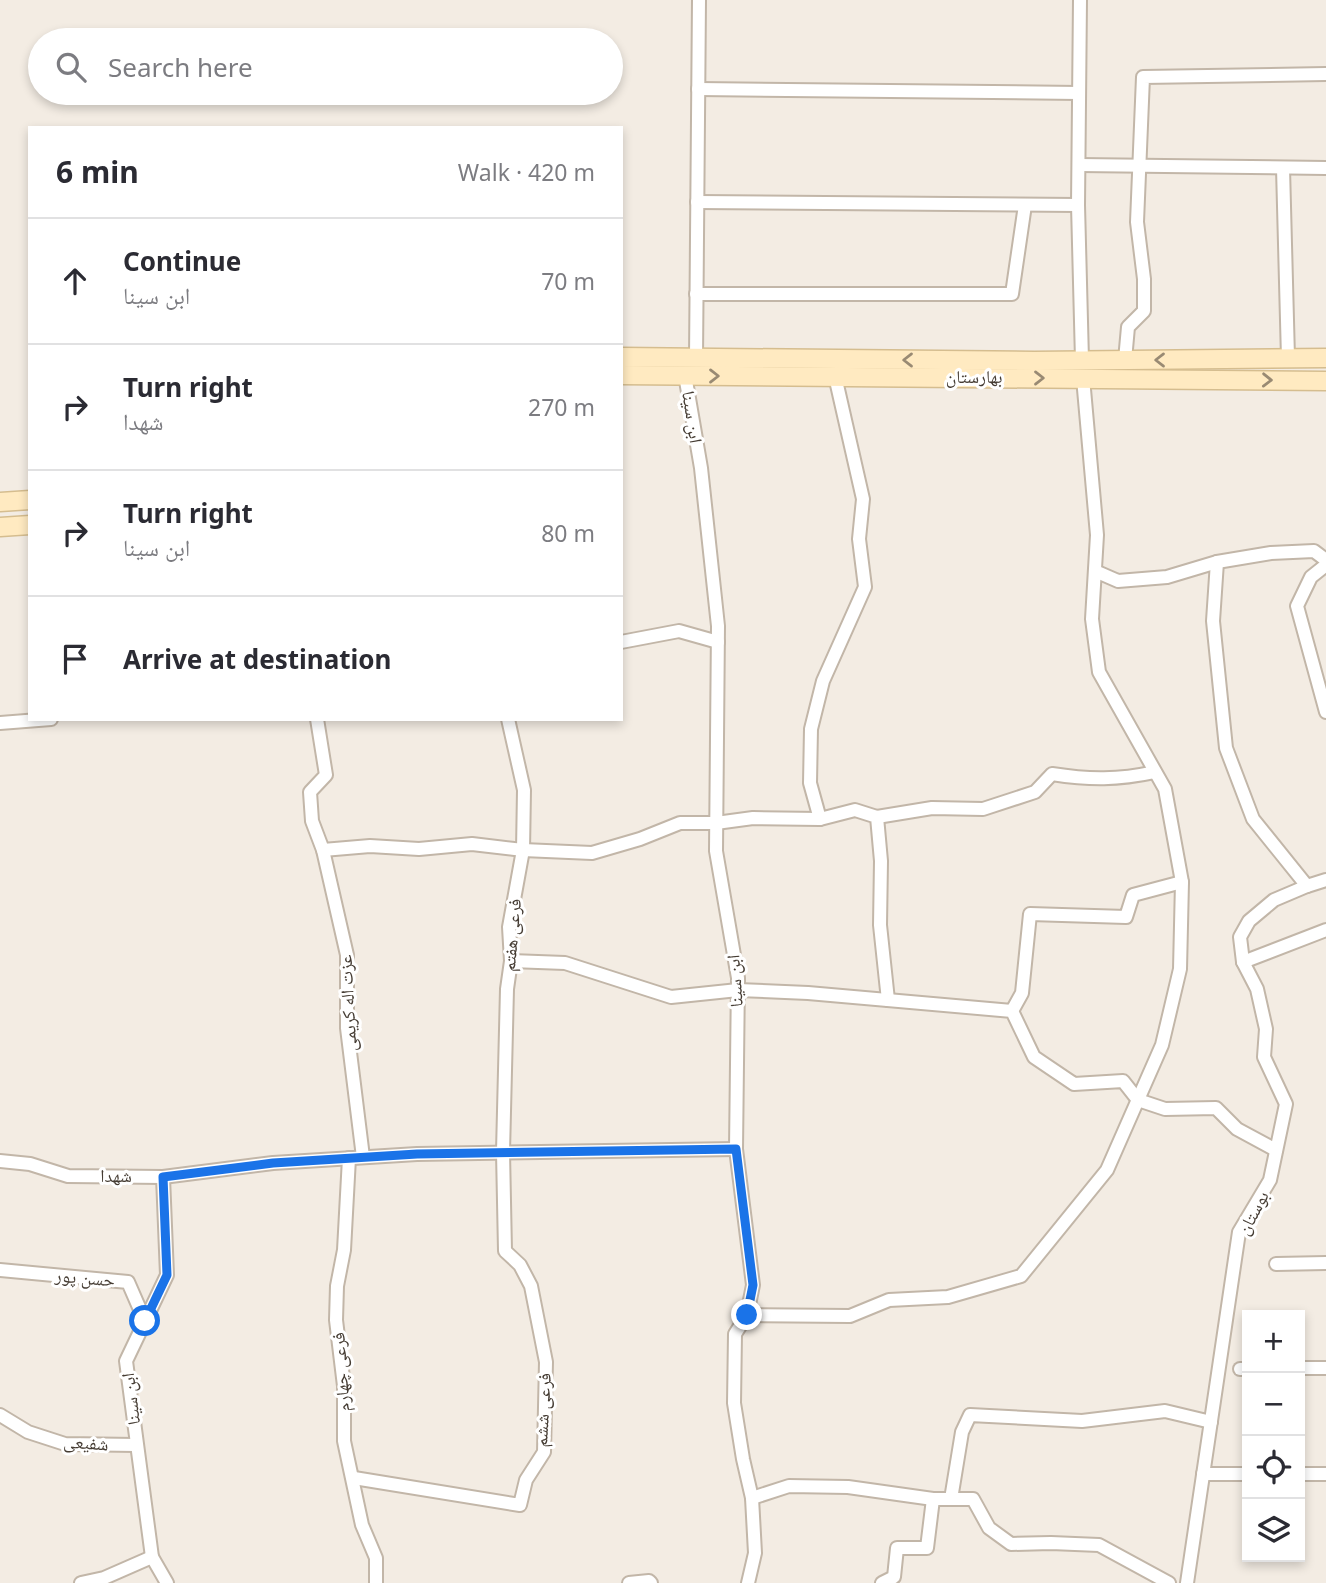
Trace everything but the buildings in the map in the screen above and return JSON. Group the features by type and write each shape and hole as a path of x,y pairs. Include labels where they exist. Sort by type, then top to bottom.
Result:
{"street":[{"path":"696,358 699,0"},
{"path":"747,1315 850,1316 889,1300 948,1297 1021,1276 1107,1170 1162,1045 1180,969 1182,882 1165,789 1099,673 1092,619 1097,535 1082,360 1078,205 1080,0"},
{"path":"1125,360 1128,327 1144,311 1144,279 1137,222 1143,77 1326,74"},
{"path":"698,89 1079,93"},
{"path":"1079,164 1326,168"},
{"path":"1283,168 1288,358"},
{"path":"697,202 1078,205"},
{"path":"696,295 1012,294 1025,205"},
{"name":"بهارستان","path":"623,357 1082,360 1326,358"},
{"path":"1191,379 1194,359"},
{"name":"بهارستان","path":"623,375 1326,381"},
{"name":"ابن سینا","path":"685,375 701,468 718,626 716,851 738,978 736,1149 753,1285 747,1315 735,1334 734,1403 752,1498 755,1553 748,1583"},
{"path":"820,819 810,783 811,729 823,681 865,587 859,539 863,499 835,376"},
{"path":"0,502 28,500"},
{"path":"0,527 28,525"},
{"path":"1095,571 1118,581 1167,577 1217,562 1271,553 1314,551 1326,560"},
{"path":"1217,562 1213,621 1226,748 1253,819 1307,886"},
{"path":"1326,565 1311,577 1297,606 1326,712"},
{"path":"623,642 679,631 718,642"},
{"path":"0,723 28,721"},
{"name":"عزت اله کریمی","path":"317,721 326,775 310,792 312,821 323,850 347,955 347,1028 363,1157"},
{"name":"فرعی هفتم","path":"503,1152 507,989 511,961 509,927 523,850 524,790 508,721"},
{"path":"323,850 370,846 419,849 472,844 523,850 592,853 640,839 680,823 716,823 753,818 820,819 855,810 877,817 932,808 983,809 1035,792 1052,774 1090,780 1155,772"},
{"path":"877,817 881,862 880,925 888,1000"},
{"name":"بوستان","path":"1187,1583 1239,1233 1270,1180 1286,1104 1264,1057 1266,1029 1257,989 1243,962 1240,937 1249,921 1274,900 1326,880"},
{"path":"1012,1011 1022,993 1030,914 1126,917 1133,895 1182,882"},
{"path":"1243,962 1326,930"},
{"path":"511,961 565,963 671,997 738,990 1012,1011"},
{"path":"1012,1011 1034,1057 1074,1084 1123,1081 1138,1100 1165,1109 1216,1108 1237,1129 1276,1150"},
{"name":"شهدا","path":"0,1161 30,1164 68,1176 163,1177 273,1163 363,1157 736,1149"},
{"name":"فرعی ششم","path":"354,1478 520,1505 526,1480 544,1452 546,1362 531,1286 520,1265 505,1251 503,1152"},
{"name":"فرعی چهارم","path":"349,1158 344,1250 337,1286 336,1320 345,1386 344,1441 362,1525 376,1558 376,1583"},
{"name":"ابن سینا","path":"163,1177 167,1275 126,1361 152,1557 167,1583"},
{"path":"1276,1264 1326,1263"},
{"name":"حسن پور","path":"0,1270 128,1282 145,1321"},
{"path":"1305,1368 1326,1368"},
{"path":"951,1499 962,1432 970,1415 1082,1421 1165,1411 1211,1422"},
{"name":"شفیعی","path":"0,1415 28,1432 65,1444 136,1445"},
{"path":"1203,1474 1242,1474"},
{"path":"1305,1474 1326,1474"},
{"path":"752,1498 789,1486 848,1487 933,1499 973,1499 989,1528 1011,1544 1099,1545 1170,1583"},
{"path":"882,1583 894,1577 897,1548 927,1548 933,1499"},
{"path":"81,1583 104,1578 152,1557"},
{"path":"629,1583 651,1583"}],"route":[{"path":"145,1321 167,1275 163,1177 273,1163 417,1154 736,1149 753,1285 747,1315"}]}
